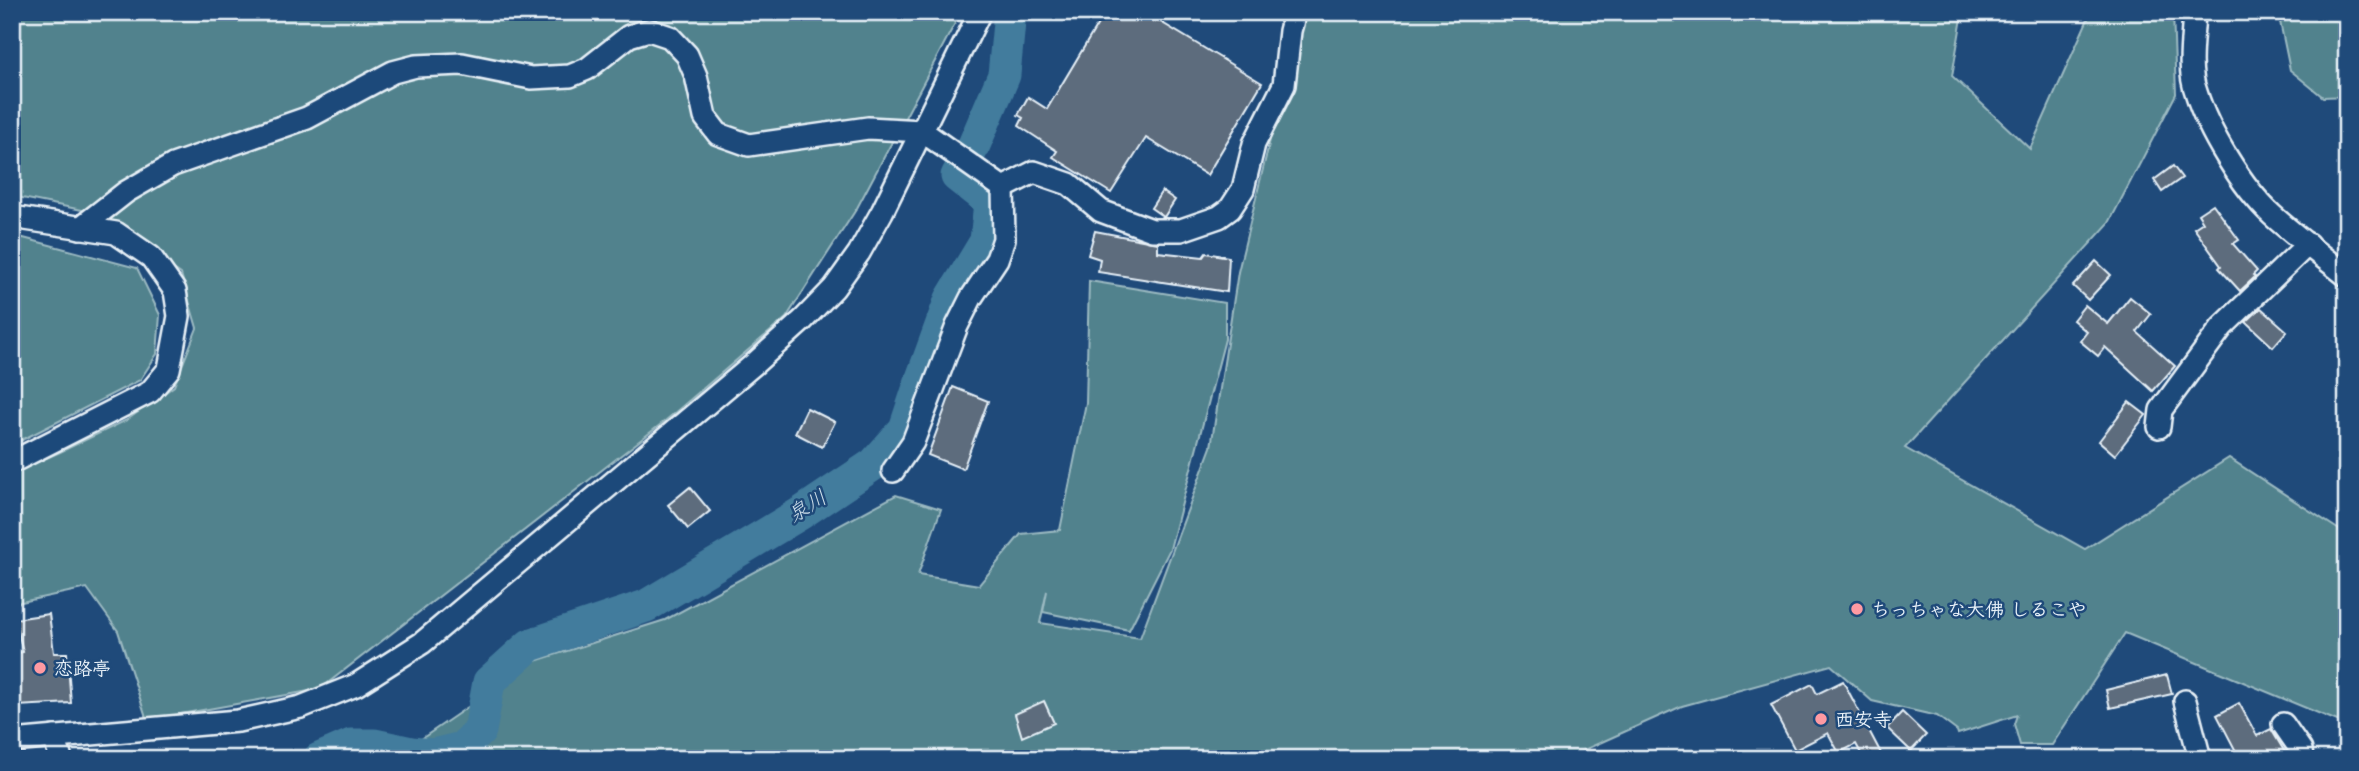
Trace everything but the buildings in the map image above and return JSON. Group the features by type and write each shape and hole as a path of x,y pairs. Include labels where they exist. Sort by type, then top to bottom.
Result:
{"street":[{"path":"12,741 238,721 301,707 356,685 422,643 509,572 803,320 834,288 859,253 882,212 980,12"},
{"path":"1003,188 1034,172 1069,184 1101,211 1152,230 1181,230 1219,217 1230,209 1243,189 1254,144 1284,85 1290,31 1295,12"},
{"path":"2194,12 2191,61 2195,91 2223,150 2251,191 2271,214 2347,276"},
{"path":"80,228 126,192 173,165 307,118 393,72 416,66 462,64 531,78 570,76 587,69 629,36 649,30 670,37 687,55 696,76 705,117 718,134 749,145 868,128 922,131 1003,188"},
{"path":"893,471 912,442 957,326 971,298 997,258 1004,239 1003,188"},
{"path":"12,218 116,233 151,257 175,291 179,316 169,369 150,392 12,462"},
{"path":"2159,427 2161,410 2222,327 2308,244"},
{"path":"2185,701 2200,759"},
{"path":"2283,724 2301,750 2302,759"},
{"path":"54,737 61,759"}],"green space":[{"path":"12,12 961,12 857,208 786,318 665,421 320,689 147,720 118,631 87,588 12,604 12,473 127,420 174,386 197,328 181,274 92,212 12,196"},
{"path":"1301,12 1963,12 1952,76 2030,149 2091,12 2173,12 2176,94 2109,223 1905,448 2085,549 2229,458 2347,535 2347,725 2125,633 2052,745 2020,745 2014,724 2017,715 1958,734 1937,716 1872,701 1831,665 1682,706 1564,759 392,759 535,661 665,620 896,495 941,509 918,575 979,585 1021,534 1060,530 1086,403 1089,281 1225,303 1225,339 1170,549 1129,630 1043,612 1047,591 1040,623 1140,638 1211,447 1238,272"},
{"path":"2278,12 2347,12 2347,96 2323,97 2290,70"},
{"path":"12,235 137,268 160,315 157,354 140,380 12,445"}],"waterway":[{"name":"泉川","path":"319,759 351,745 374,745 433,755 462,748 480,731 489,682 530,645 646,606 801,513 874,464 905,429 951,299 986,241 990,202 957,176 974,145 1004,75 1010,12"}],"place":[{"name":"ちっちゃな大佛 しるこや","path":"1857,609"},
{"name":"恋路亭","path":"40,668"},
{"name":"西安寺","path":"1821,719"}]}
